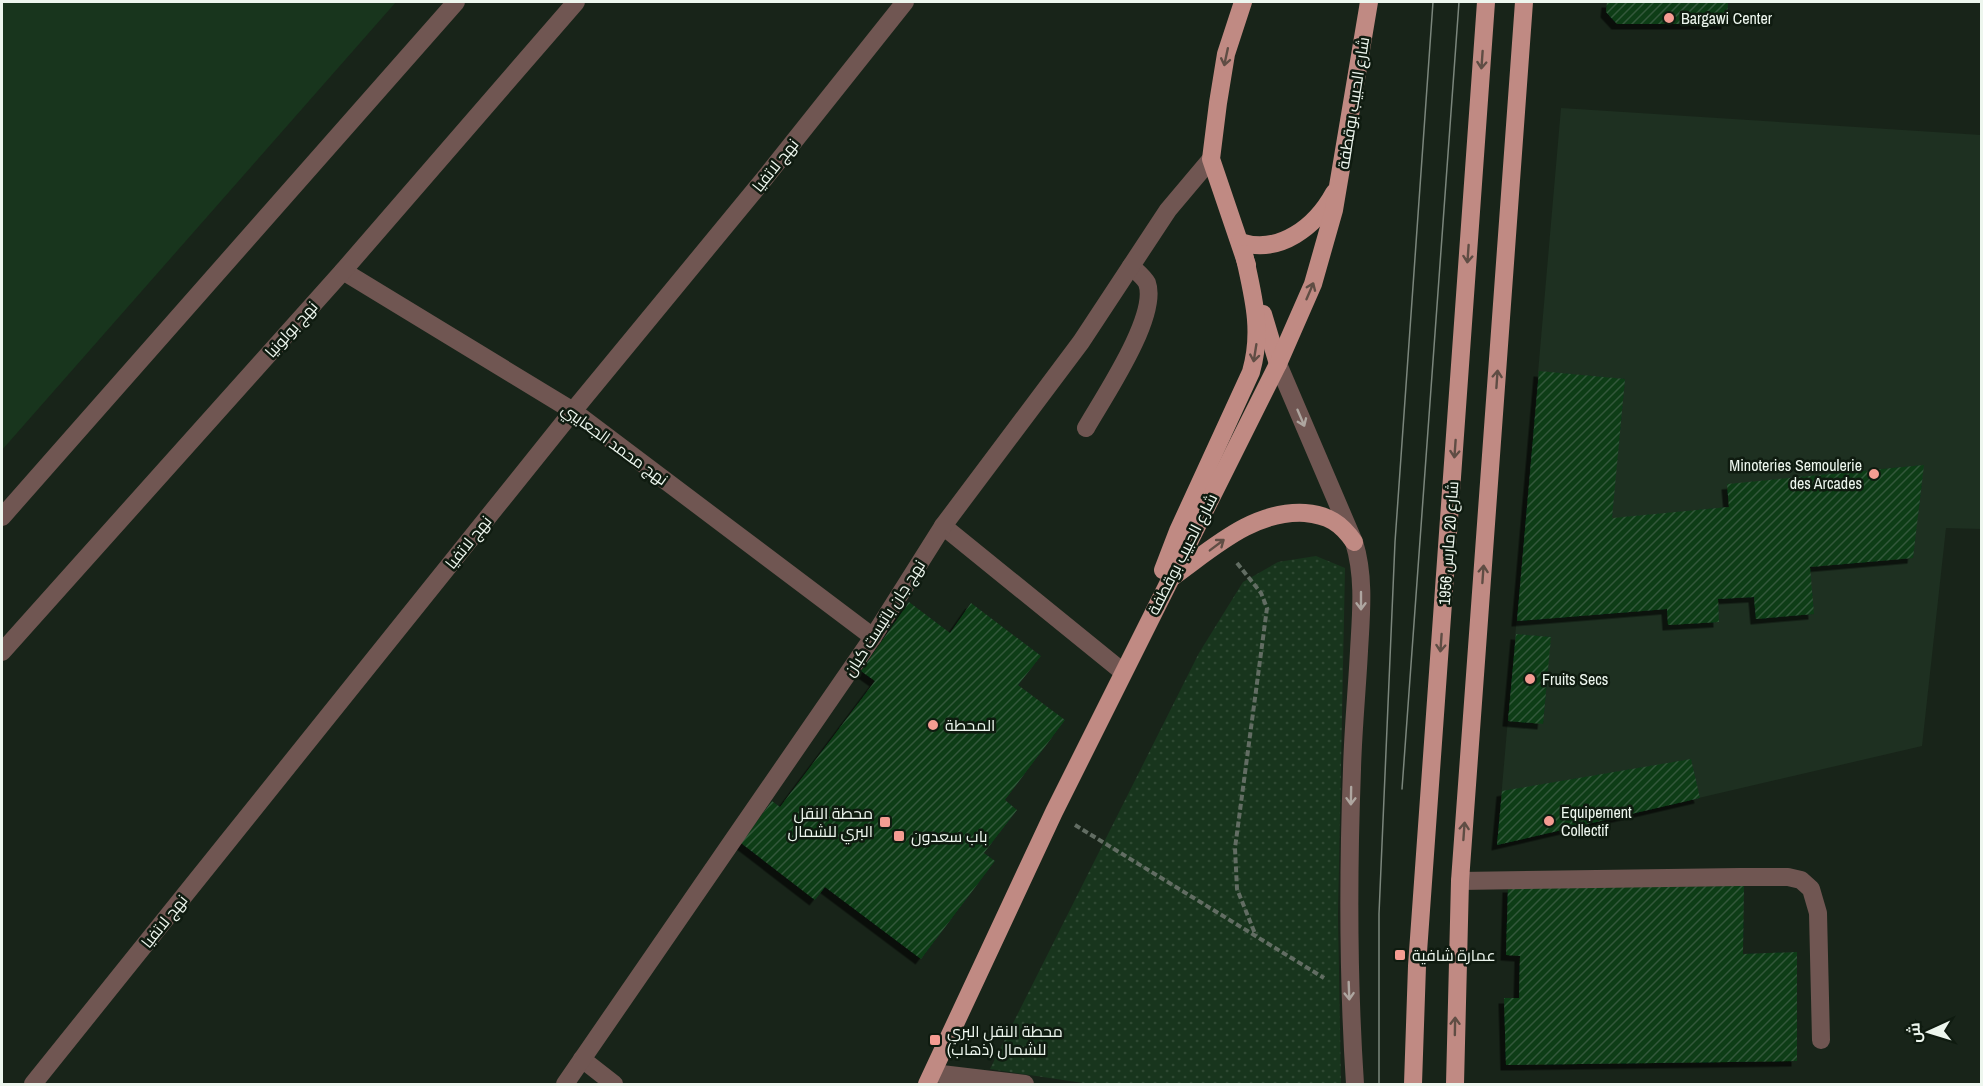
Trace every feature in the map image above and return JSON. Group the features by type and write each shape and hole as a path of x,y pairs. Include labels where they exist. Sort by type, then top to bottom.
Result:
{"main road":[{"path":"1243,2 1226,54 1211,159 1242,248 1278,364"},
{"name":"شارع الحبيب بوقطفة","path":"930,1079 1054,812 1278,364 1313,284 1324,251 1343,164 1369,2"},
{"name":"شارع 20 مارس 1956","path":"1413,1084 1417,966 1486,2"},
{"path":"1455,1084 1460,881 1524,2"},
{"path":"1242,248 1272,243 1300,232 1314,221 1325,209 1334,193 1343,164"},
{"path":"1150,618 1168,556 1245,387 1255,358 1258,329 1242,248"},
{"path":"1169,579 1237,531 1280,514 1319,514 1332,519 1354,542"}],"street":[{"path":"2,517 456,2"},
{"name":"نهج بولونيا","path":"2,652 343,271 576,2"},
{"name":"نهج لاتفيا","path":"33,1084 573,411 905,2"},
{"name":"نهج جان باتيست كبان","path":"565,1084 873,637 943,526 1082,342 1168,210 1211,159"},
{"path":"1086,428 1142,328 1149,298 1146,282 1131,266"},
{"name":"نهج محمد الجعايبي","path":"343,271 573,411 873,637"},
{"path":"1278,364 1354,542 1360,570 1361,619 1352,768 1349,992 1354,1084"},
{"path":"943,526 1123,672"},
{"path":"1460,881 1752,877 1788,877 1801,880 1811,889 1818,913 1821,1040"},
{"path":"582,1059 614,1084"},
{"path":"930,1079 1025,1084"}],"path":[{"path":"1220,543 1261,593 1267,608 1235,848 1237,889 1256,936"},
{"path":"1054,812 1349,992"}],"shaded area":[{"path":"2,2 396,2 2,450"},
{"path":"1561,108 1981,135 1981,529 1946,528 1922,746 1497,845"},
{"path":"1316,556 1345,568 1338,915 1341,1084 1090,1084 990,1069 1199,653 1243,582 1278,562"}],"building":[{"name":"Bargawi Center","path":"1607,2 1728,2 1727,24 1617,24 1606,12"},
{"name":"Minoteries Semoulerie des Arcades","path":"1539,371 1625,379 1612,518 1729,507 1727,484 1924,465 1913,558 1810,567 1814,614 1756,619 1754,597 1718,599 1719,622 1668,625 1667,609 1517,621"},
{"path":"909,602 950,633 971,603 1041,656 1018,685 1065,720 1005,800 1017,810 984,853 995,861 921,959 825,887 815,900 741,843 772,801 780,807 875,681 861,671"},
{"name":"Fruits Secs","path":"1516,634 1551,637 1543,724 1508,721"},
{"name":"Equipement Collectif","path":"1691,759 1700,798 1497,845 1502,791"},
{"path":"1744,886 1743,954 1797,952 1797,1061 1506,1065 1504,998 1519,998 1520,956 1506,955 1508,887"}],"tram line":[{"path":"1379,1084 1379,914 1395,542 1433,2"},
{"path":"1402,789 1459,2"}],"place":[{"name":"Bargawi Center","path":"1669,18"},
{"name":"Minoteries Semoulerie des Arcades","path":"1874,474"},
{"name":"Fruits Secs","path":"1530,679"},
{"name":"المحطة","path":"933,725"},
{"name":"Equipement Collectif","path":"1549,821"},
{"name":"محطة النقل البري للشمال","path":"885,822"},
{"name":"باب سعدون","path":"899,836"},
{"name":"عمارة شافية","path":"1400,955"},
{"name":"محطة النقل البري للشمال (ذهاب)","path":"935,1040"}]}
